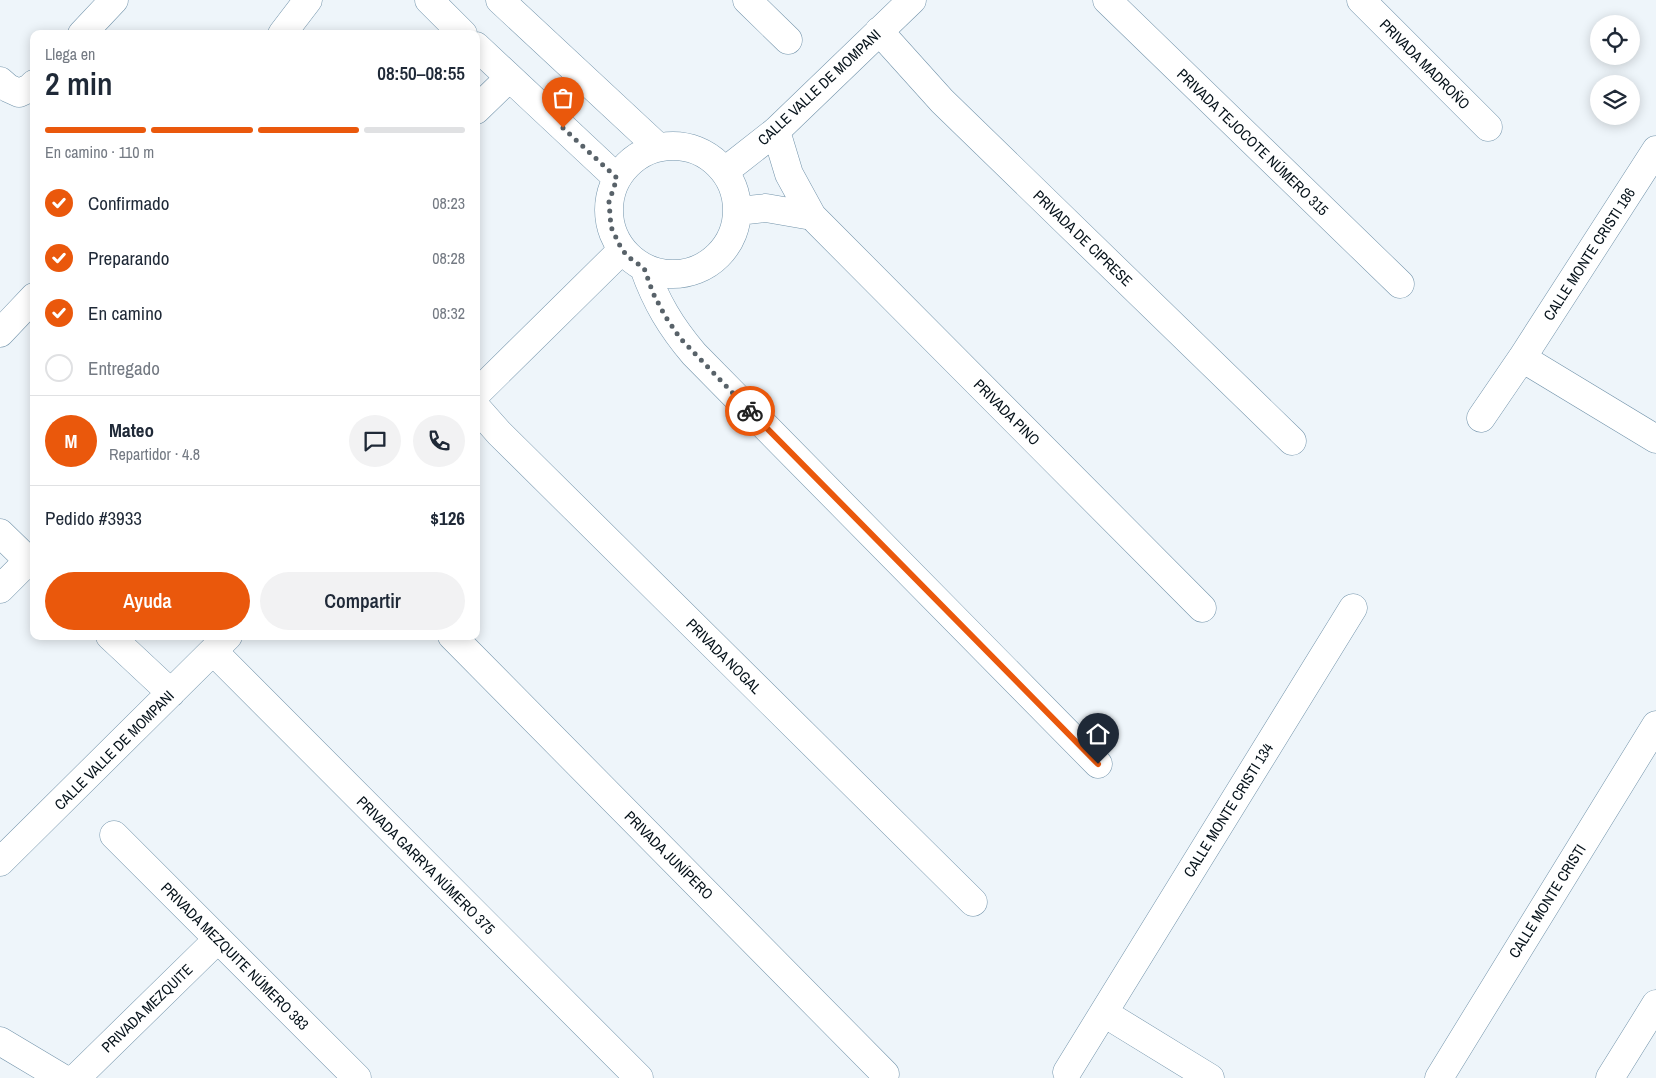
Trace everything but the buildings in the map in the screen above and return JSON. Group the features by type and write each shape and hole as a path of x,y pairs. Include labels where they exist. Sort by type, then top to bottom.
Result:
{"street":[{"path":"86,30 114,0"},
{"path":"285,30 308,0"},
{"path":"429,0 459,30"},
{"path":"500,0 658,147"},
{"path":"748,0 788,40"},
{"name":"CALLE VALLE DE MOMPANI","path":"725,171 776,131 912,0"},
{"name":"PRIVADA TEJOCOTE NÚMERO 315","path":"1107,0 1400,284"},
{"name":"PRIVADA MADROÑO","path":"1361,0 1488,127"},
{"name":"PRIVADA DE CIPRESE","path":"879,31 942,101 1292,441"},
{"path":"480,50 617,178"},
{"path":"480,106 509,78"},
{"path":"0,80 8,88 19,93 30,88"},
{"name":"PRIVADA PINO","path":"776,131 789,174 812,216 1202,608"},
{"path":"683,146 706,154 725,171 735,190 738,211 733,237 718,258 696,272 670,275 644,268 622,250 611,227 609,202 617,178 634,158 658,147 683,146"},
{"name":"CALLE MONTE CRISTI 186","path":"1481,418 1522,358 1656,150"},
{"path":"738,211 766,208 812,216"},
{"path":"480,390 622,250"},
{"path":"644,268 653,293 665,316 694,354 1098,764"},
{"path":"0,332 30,301"},
{"path":"1522,358 1656,439"},
{"name":"PRIVADA NOGAL","path":"480,412 499,433 973,902"},
{"path":"0,533 30,562"},
{"path":"0,589 30,564"},
{"name":"CALLE MONTE CRISTI 134","path":"1067,1072 1353,608"},
{"path":"114,640 171,693"},
{"name":"PRIVADA JUNÍPERO","path":"456,640 885,1074"},
{"name":"CALLE VALLE DE MOMPANI","path":"0,862 220,644"},
{"name":"PRIVADA GARRYA NÚMERO 375","path":"220,644 640,1078"},
{"name":"CALLE MONTE CRISTI","path":"1438,1078 1656,725"},
{"name":"PRIVADA MEZQUITE NÚMERO 383","path":"114,835 357,1078"},
{"name":"PRIVADA MEZQUITE","path":"76,1078 218,939"},
{"path":"1610,1078 1656,1004"},
{"path":"1104,1013 1210,1078"},
{"path":"0,1041 62,1078"}],"way so far":[{"path":"563,128 617,178 609,202 611,227 622,250 644,268 653,293 665,316 694,354 750,411"}],"route":[{"path":"750,411 1098,764"}]}
